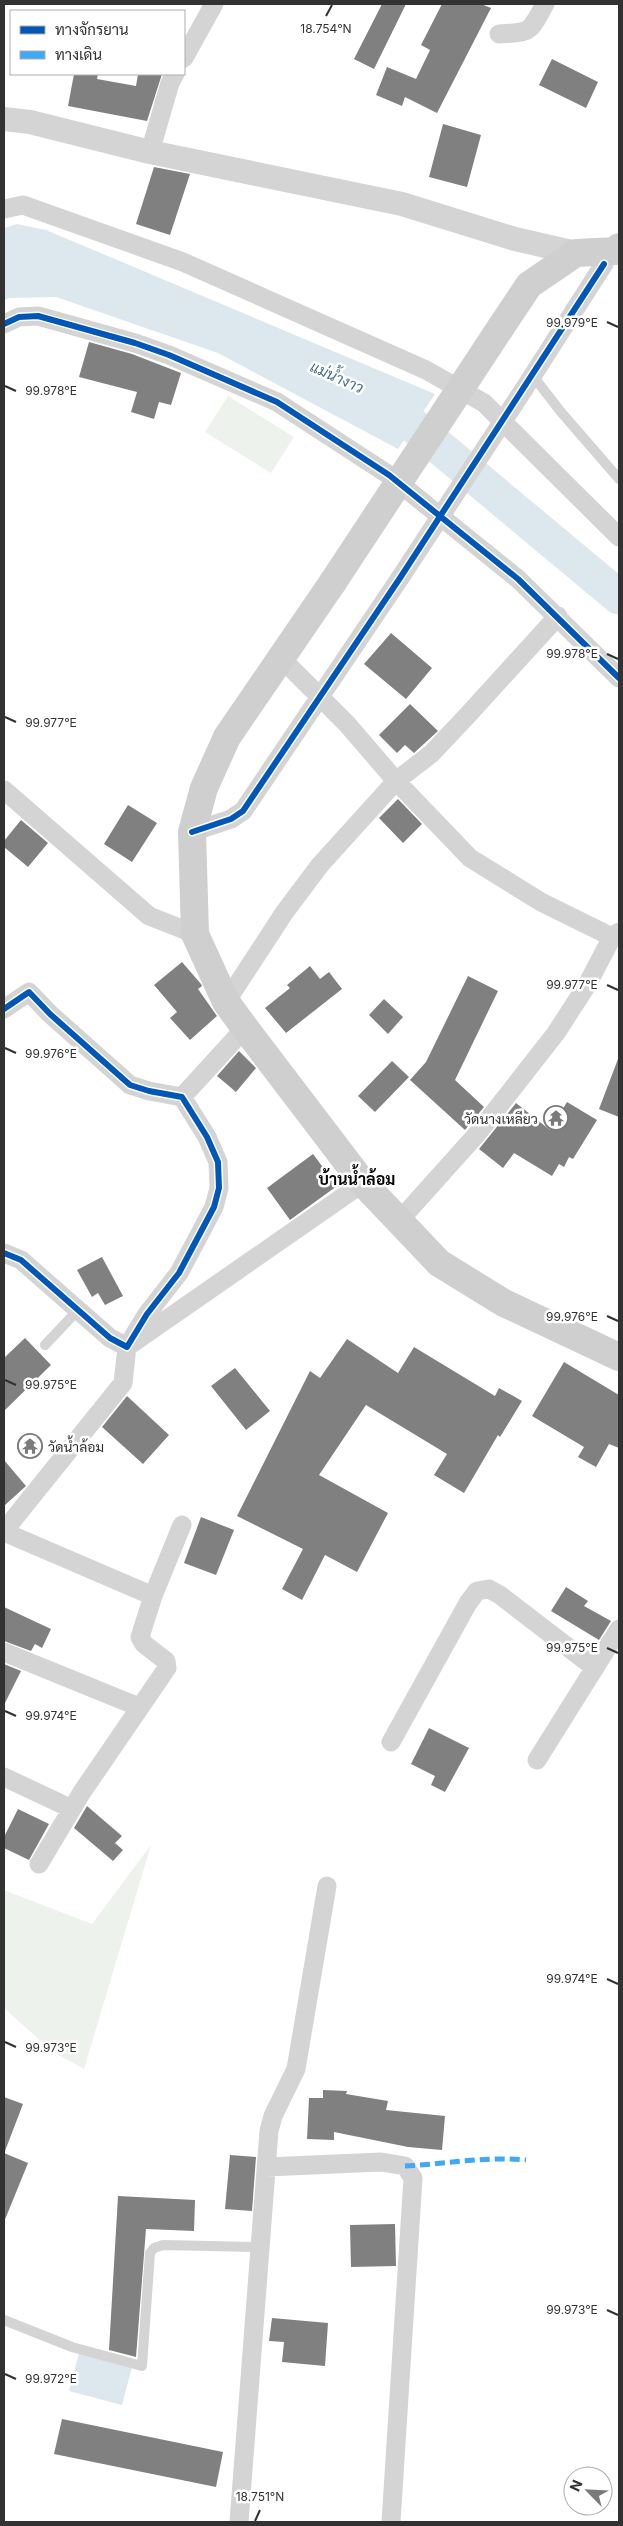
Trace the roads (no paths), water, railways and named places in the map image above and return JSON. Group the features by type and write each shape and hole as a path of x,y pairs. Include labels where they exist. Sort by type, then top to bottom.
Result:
{"main road":[{"path":"614,260 616,251 576,254 530,285 333,582 227,737 204,788 192,832 195,934 226,1002 364,1183 439,1263 504,1303 619,1357"}],"street":[{"path":"185,56 214,4"},
{"path":"498,34 524,32 531,29 545,4"},
{"path":"150,152 170,83 174,75"},
{"path":"4,119 78,133 150,152 402,204 515,239 576,254"},
{"path":"4,209 23,206 183,262 426,370 484,403 619,537"},
{"path":"192,832 231,819 243,811 400,578 528,382 614,260"},
{"path":"4,324 19,318 38,316 135,343 169,355 277,402 389,475 518,579 558,616 619,678"},
{"path":"226,1002 284,912 320,865 396,781 431,754 558,616"},
{"path":"281,658 347,724 396,781 470,858 541,902 616,935 587,985 556,1032 477,1134 399,1221"},
{"path":"4,790 149,916 195,934"},
{"path":"4,1009 29,992 50,1014 130,1085 149,1091 182,1096"},
{"path":"182,1096 245,1028"},
{"path":"153,1596 4,1531 122,1383 127,1347 146,1314 179,1273 214,1207 219,1188 218,1162 207,1137 182,1096"},
{"path":"127,1347 364,1183"},
{"path":"4,1253 21,1260 110,1338 127,1347"},
{"path":"39,1864 72,1809 167,1664 144,1644 140,1637 153,1596 182,1525"},
{"path":"391,1742 468,1603 477,1591 489,1589 500,1595 595,1668"},
{"path":"537,1760 619,1629"},
{"path":"4,1652 139,1707"},
{"path":"4,1777 72,1809"},
{"path":"239,2522 269,2131 273,2116 287,2090 297,2062 327,1886"},
{"path":"266,2167 381,2162 405,2166 413,2178 391,2522"}],"lane":[{"path":"528,382 561,412 619,478"},
{"path":"45,1345 78,1310"},
{"path":"4,2320 72,2347 142,2366 150,2253 154,2248 162,2245 261,2247"}],"water":[{"path":"17,224 46,230 435,394 398,449 218,353 56,297 8,298 4,301 4,228"},
{"path":"79,2353 132,2367 122,2405 69,2391"}],"waterway":[{"name":"แม่น้ำงาว","path":"378,396 619,597"}],"place":[{"name":"วัดนางเหลียว","path":"556,1118"},
{"name":"วัดน้ำล้อม","path":"30,1446"}],"district":[{"name":"บ้านน้ำล้อม","path":"357,1179"}]}
